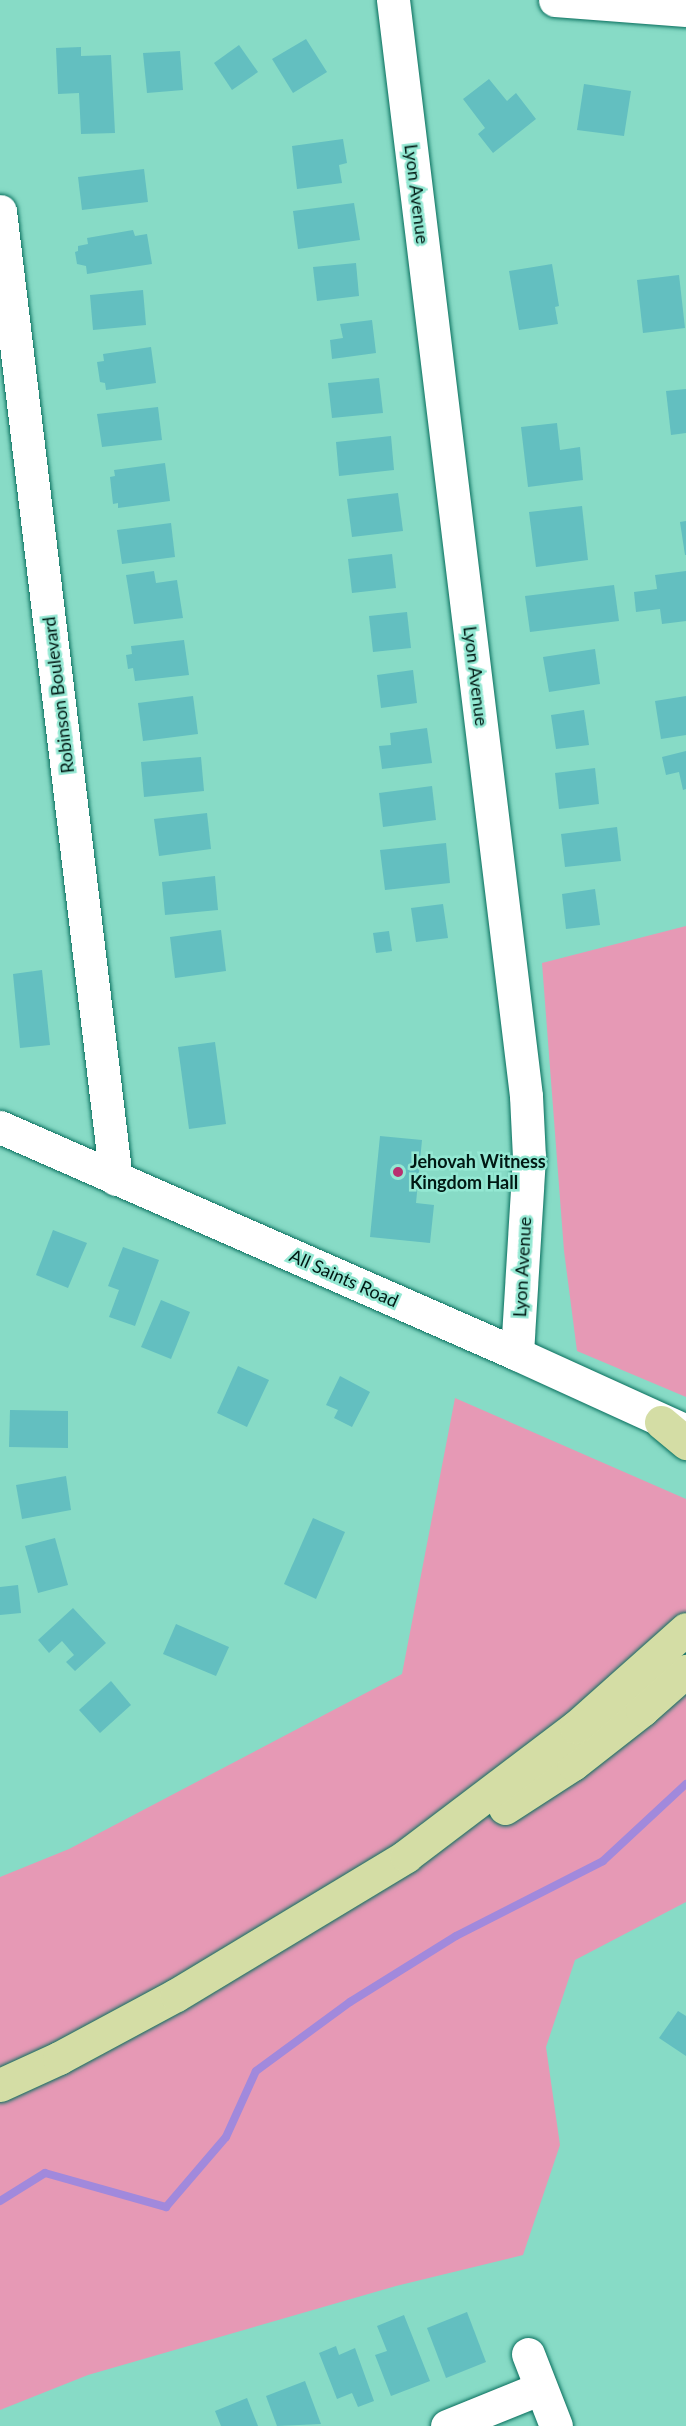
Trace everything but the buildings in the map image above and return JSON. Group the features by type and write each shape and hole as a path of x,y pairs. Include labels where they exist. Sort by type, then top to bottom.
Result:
{"main road":[{"path":"673,1427 686,1443"},
{"path":"406,1856 576,1727 686,1629"},
{"path":"642,1710 686,1671"},
{"path":"0,2085 59,2058 176,1995 406,1856 506,1807 573,1764 686,1677"}],"street":[{"name":"Lyon Avenue","path":"393,0 526,1096 529,1157 517,1354"},
{"path":"555,0 686,10"},
{"name":"Robinson Boulevard","path":"0,211 116,1179"},
{"name":"All Saints Road","path":"0,1127 517,1354 673,1427"},
{"path":"528,2354 556,2426"},
{"path":"447,2426 541,2388"}],"shaded area":[{"path":"686,926 686,1397 577,1351 564,1251 542,963"},
{"path":"455,1398 686,1499 686,1902 575,1960 546,2047 560,2145 523,2255 396,2286 88,2375 0,2410 0,1877 69,1849 402,1674"}],"waterway":[{"path":"0,2201 45,2173 166,2207 226,2137 256,2071 350,2002 456,1936 603,1861 686,1784"}],"place":[{"name":"Jehovah Witness Kingdom Hall","path":"398,1172"}]}
